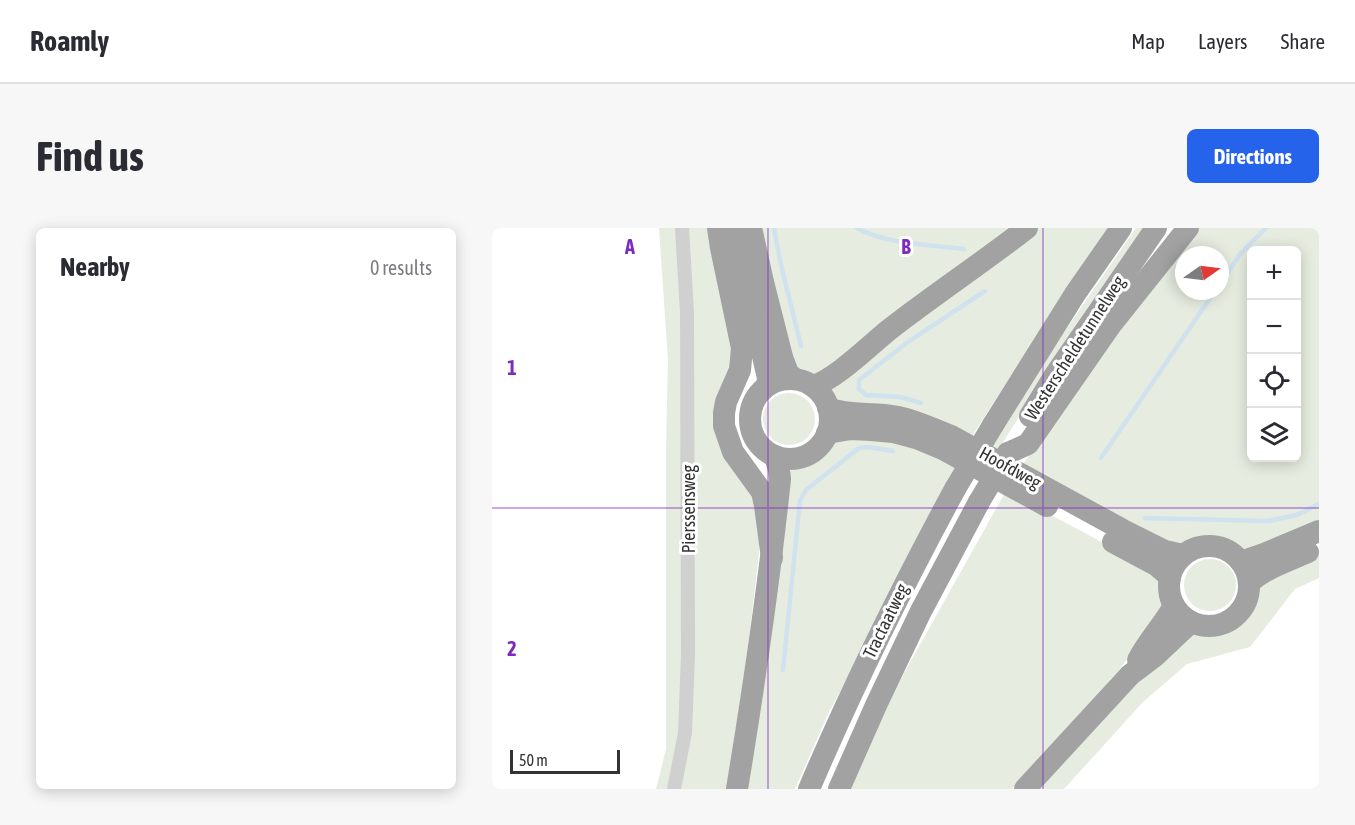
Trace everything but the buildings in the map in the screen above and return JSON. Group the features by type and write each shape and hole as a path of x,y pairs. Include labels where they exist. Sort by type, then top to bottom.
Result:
{"highway":[{"path":"718,228 742,348 740,370 726,402 724,426 733,452 762,492 772,558"},
{"path":"736,228 749,296 767,369 767,386"},
{"path":"751,228 782,357 788,373 804,382 822,396 828,408 830,421 827,434 818,447 806,456 790,459 768,453 753,436 749,415 760,392 767,386 784,380 804,382 819,384 831,377 891,328 1027,228"},
{"name":"Westerscheldetunnelweg","path":"973,456 1075,294 1121,228"},
{"name":"Westerscheldetunnelweg","path":"1013,451 1055,375 1156,228"},
{"path":"1013,451 1188,228"},
{"name":"Hoofdweg","path":"828,408 845,412 906,418 928,426 951,436 1123,530 1165,551 1183,555"},
{"name":"Hoofdweg","path":"827,434 851,429 871,430 893,432 920,439 943,449 1156,565 1170,577"},
{"name":"Tractaatweg","path":"839,789 921,611 979,502 1013,451"},
{"path":"737,789 760,650 772,558 780,479 775,456"},
{"name":"Tractaatweg","path":"808,789 885,622 921,550 973,456"},
{"path":"1241,562 1319,531"},
{"path":"1213,545 1228,550 1241,562 1249,583 1247,597 1241,609 1231,619 1218,625 1197,624 1181,615 1174,606 1170,577 1175,565 1183,555 1197,547 1213,545"},
{"path":"1249,583 1269,569 1319,548"},
{"path":"1130,675 1144,648 1174,606"},
{"path":"1024,789 1130,675 1155,656 1191,622"}],"street":[{"name":"Pierssensweg","path":"674,789 685,733 688,655 687,312 682,228"}],"shaded area":[{"path":"659,228 676,228 680,281 683,676 679,735 669,789 656,789 666,749 668,360"},
{"path":"686,228 713,228 736,353 722,391 761,536 748,647 727,789 680,789"},
{"path":"757,228 1019,228 812,378 795,373"},
{"path":"1036,228 1115,228 1052,311 969,441 832,402 824,387"},
{"path":"1136,228 1144,228 1088,307 995,455 990,452 1027,386"},
{"path":"1195,228 1319,228 1319,523 1242,550 1227,542 1212,539 1181,547 1021,467 1143,294 1175,253 1175,300 1229,300 1229,246 1181,246"},
{"path":"784,393 794,393 808,400 815,419 808,438 794,445 784,445 774,441 767,434 763,424 763,414 767,404 774,397"},
{"path":"872,435 963,464 828,714 795,789 741,789 788,475 794,466 810,462 833,442"},
{"path":"1006,491 1139,562 1160,582 1164,606 1120,669 1012,789 845,789 884,709"},
{"path":"1319,554 1319,578 1295,589 1250,647 1187,664 1143,702 1064,789 1039,789 1137,682 1192,632 1203,636 1219,636 1237,628 1253,612 1259,587 1283,570"},
{"path":"1210,559 1224,563 1232,571 1236,585 1232,599 1224,607 1210,611 1196,607 1188,599 1184,585 1188,571 1196,563"}],"waterway":[{"path":"774,228 801,346"},
{"path":"857,228 895,241 964,249"},
{"path":"1229,271 1241,253 1266,228"},
{"path":"921,403 900,397 866,395 859,389 859,380 908,342 985,291"},
{"path":"1101,458 1209,300"},
{"path":"783,670 800,501 806,490 859,448 893,451"},
{"path":"1145,518 1268,521 1297,515 1319,504"}]}
